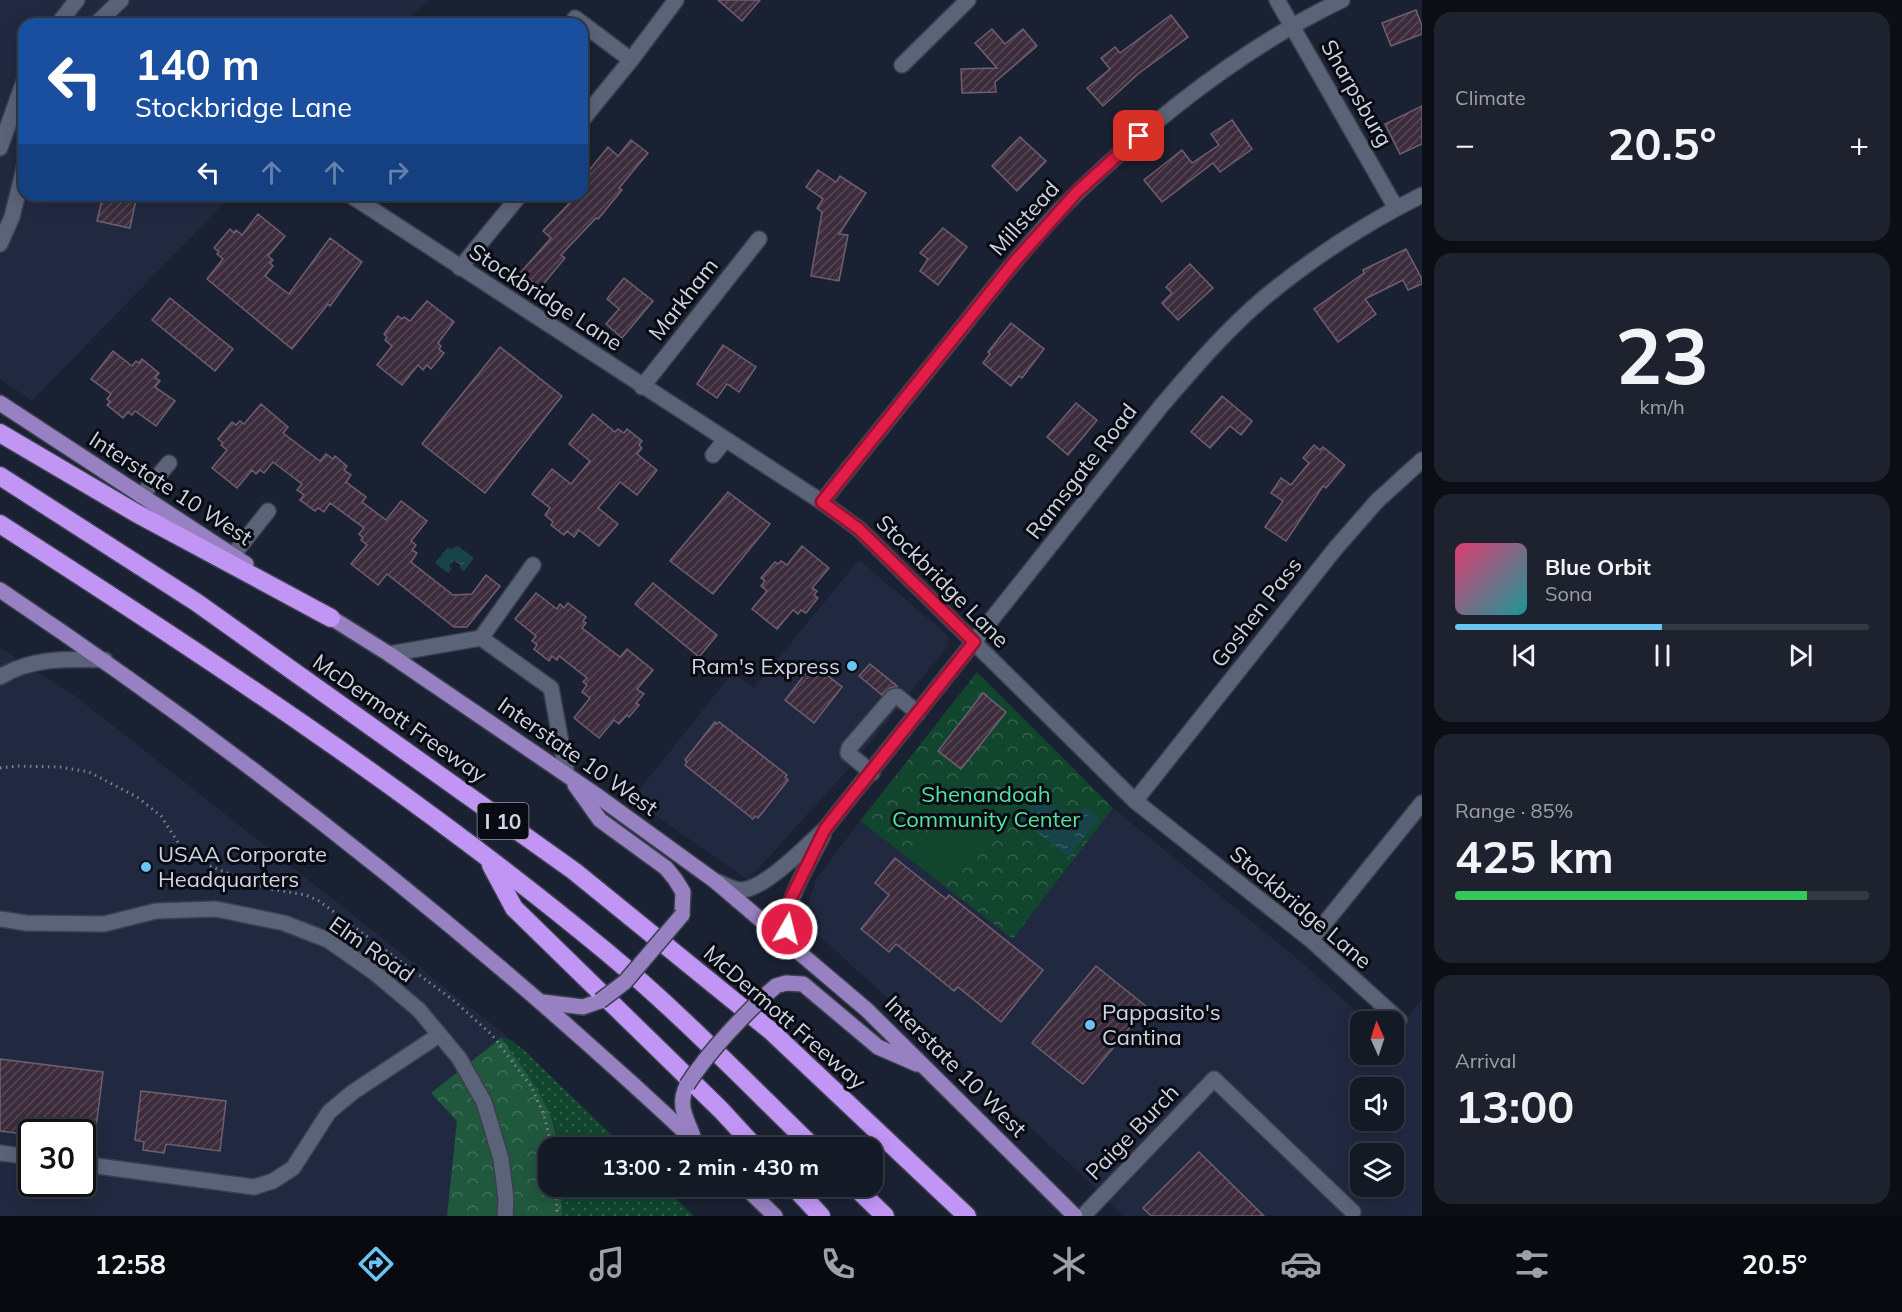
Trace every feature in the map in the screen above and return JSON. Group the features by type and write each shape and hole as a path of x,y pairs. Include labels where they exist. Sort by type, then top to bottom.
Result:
{"highway":[{"path":"0,433 136,513 332,618"},
{"name":"McDermott Freeway","path":"0,476 196,602 574,871 771,1031 967,1216"},
{"name":"I 10","path":"0,524 195,651 353,758 488,858 604,950 673,1010 803,1137"},
{"path":"488,858 514,908 746,1137"},
{"path":"803,1197 821,1216"},
{"path":"865,1197 885,1216"}],"main road":[{"name":"Interstate 10 West","path":"0,403 389,654 634,821 715,881 867,1010 1075,1216"},
{"path":"0,590 105,660 230,752 542,1002 691,1137"},
{"path":"542,1002 583,1007 600,1001 625,982 681,915 683,892 675,879 666,868 600,820 567,775"},
{"path":"696,1137 683,1111 681,1097 687,1085 696,1071 759,1001 776,986 786,982 803,984 878,1047 925,1068"},
{"path":"756,1197 776,1216"}],"street":[{"path":"63,18 77,0"},
{"path":"102,18 121,0"},
{"path":"588,113 676,0"},
{"path":"902,65 968,0"},
{"name":"Sharpsburg","path":"1277,0 1396,208"},
{"name":"Millstead","path":"822,502 1016,260 1077,192 1139,136 1207,81 1293,27 1342,0"},
{"path":"588,28 631,60"},
{"path":"0,148 18,98"},
{"path":"0,244 12,217 18,192"},
{"name":"Ramsgate Road","path":"715,881 740,890 754,887 766,880 825,829 872,773 1162,405 1203,357 1263,299 1336,244 1422,195"},
{"name":"Stockbridge Lane","path":"359,201 822,502 859,529 1135,801 1311,940 1389,1011"},
{"path":"460,268 515,201"},
{"name":"Markham","path":"642,387 759,239"},
{"path":"713,456 725,440"},
{"name":"Goshen Pass","path":"1135,801 1335,549 1377,501 1422,460"},
{"path":"141,496 169,463"},
{"path":"233,555 268,511"},
{"path":"389,654 481,638 533,565"},
{"path":"481,638 551,688 567,775"},
{"path":"0,677 12,669 54,659 105,660"},
{"path":"872,773 848,753 849,748 894,696 918,713"},
{"path":"1311,940 1422,803"},
{"name":"Ramsgate Road","path":"796,948 787,929 786,913 825,829"},
{"name":"Elm Road","path":"0,920 26,923 104,924 156,911 216,909 284,923 328,940 375,973 418,1010 459,1058 484,1102 501,1159 506,1199 505,1216"},
{"path":"96,1166 254,1187 273,1181 293,1168 329,1112 353,1092 439,1035"},
{"name":"Paige Burch","path":"1083,1216 1214,1079 1353,1212"},
{"path":"0,1153 18,1155"}],"path":[{"path":"556,1197 557,1216"}],"shaded area":[{"path":"0,0 428,0 410,18 18,18 18,201 226,201 32,401 0,379"},
{"path":"859,560 943,631 948,637 949,644 854,763 748,880 632,799 733,672 754,688"},
{"name":"USAA Corporate Headquarters","path":"0,648 74,695 524,1050 614,1137 538,1137 538,1197 674,1197 694,1216 0,1216"},
{"path":"1113,808 1306,966 1356,1011 1350,1011 1350,1065 1404,1065 1404,1022 1422,1000 1422,1216 1123,1216 1079,1172 803,921 816,879 860,821 1013,939"}],"green space":[{"name":"Shenandoah Community Center","path":"977,672 1113,808 1013,939 860,821"},
{"path":"968,792 1001,819 946,885 913,858"},
{"path":"501,1038 509,1039 524,1050 614,1137 557,1137 556,1129 533,1083"},
{"path":"501,1038 537,1090 551,1117 556,1137 538,1137 538,1197 561,1197 562,1216 447,1216 457,1121 431,1093"},
{"path":"561,1197 674,1197 694,1216 562,1216"}],"water":[{"path":"458,546 474,558 464,571 459,567 461,565 454,560 449,566 452,569 448,573 435,563 448,547 450,549"},
{"path":"1040,795 1074,820 1084,807 1099,818 1069,857 1021,820"}],"building":[{"path":"718,0 760,0 742,21"},
{"path":"1416,10 1422,26 1422,34 1391,46 1382,23"},
{"path":"1171,15 1188,37 1138,74 1103,106 1087,88 1110,69 1101,58 1115,47 1120,53"},
{"path":"992,29 1005,44 1023,29 1037,46 995,82 996,92 962,93 961,69 997,68 975,43"},
{"path":"1422,106 1422,144 1400,154 1385,124"},
{"path":"1232,120 1252,149 1220,172 1213,163 1162,202 1144,180 1182,150 1192,163 1219,145 1211,134"},
{"path":"1020,137 1046,161 1017,191 992,166"},
{"path":"631,140 648,153 619,188 622,190 598,219 596,218 561,255 565,258 540,288 521,272 551,238 543,231 571,201 588,201 588,172 608,147 618,156"},
{"path":"818,170 836,182 840,176 866,193 839,234 848,235 839,281 811,276 822,212 817,208 823,199 806,187"},
{"path":"102,201 136,201 130,228 97,221"},
{"path":"258,214 285,236 268,256 273,260 270,263 273,266 265,276 289,294 330,238 362,262 330,306 328,304 292,349 207,279 223,259 214,248 230,229 242,235"},
{"path":"943,228 967,247 938,285 920,271 928,259 920,253"},
{"path":"1406,249 1422,279 1422,284 1408,290 1403,280 1365,299 1376,314 1338,342 1314,309 1364,273 1363,270"},
{"path":"1190,264 1213,288 1178,320 1162,303 1172,293 1166,287"},
{"path":"624,278 653,301 622,338 606,324 619,309 607,299"},
{"path":"170,298 233,349 215,371 152,320"},
{"path":"427,301 454,322 438,343 441,346 439,349 444,353 431,369 427,365 423,370 418,365 402,385 377,365 392,346 385,340 387,337 384,334 398,316 410,321"},
{"path":"1011,323 1044,349 1022,378 1019,376 1011,386 983,363 990,354 988,352"},
{"path":"723,345 756,367 739,392 727,384 717,398 697,384"},
{"path":"500,347 562,396 485,493 422,444"},
{"path":"113,351 132,366 136,361 139,363 142,359 159,373 155,378 160,381 155,387 175,401 156,426 135,411 132,415 128,412 123,418 107,405 110,402 107,399 111,394 91,379"},
{"path":"1222,396 1252,421 1241,435 1230,426 1210,448 1191,432"},
{"path":"1076,403 1097,420 1068,455 1047,437"},
{"path":"261,404 288,427 283,433 320,461 326,454 333,459 335,456 347,466 344,470 351,475 346,482 366,497 362,502 386,520 401,501 427,521 411,541 416,545 412,550 417,553 411,562 453,595 472,594 486,575 500,586 467,627 454,627 387,574 378,585 351,564 367,545 361,540 363,538 359,534 364,528 330,503 324,512 318,508 315,511 300,500 304,495 297,490 302,484 273,462 264,473 260,470 256,474 252,470 237,488 212,468 227,450 218,439 232,422 236,425 240,421 244,424"},
{"path":"593,414 615,432 618,429 624,433 627,429 642,441 639,445 642,448 637,454 657,470 637,495 620,482 598,508 618,524 599,546 579,530 574,537 567,531 564,535 551,525 553,522 545,515 550,508 532,494 552,469 571,484 590,461 569,444"},
{"path":"1314,445 1320,450 1323,447 1345,465 1326,488 1323,486 1286,541 1265,527 1283,501 1271,493 1281,478 1291,485 1309,463 1303,458"},
{"path":"728,492 770,524 713,594 670,561"},
{"path":"802,546 829,568 812,588 817,591 814,595 818,598 806,613 801,610 798,614 793,610 777,629 752,609 767,591 761,586 765,581 761,578 775,562 778,564 781,561 787,565"},
{"path":"653,583 717,635 699,657 635,604"},
{"path":"536,593 557,609 560,604 564,608 568,603 586,617 583,621 586,623 582,628 620,657 627,649 653,670 637,689 644,694 636,703 639,705 629,717 627,715 619,724 614,720 599,738 574,718 590,698 582,692 587,685 583,682 587,678 559,656 557,660 552,656 549,661 534,649 537,645 532,641 536,636 515,619"},
{"path":"813,664 842,687 814,723 785,700"},
{"path":"870,664 897,686 890,688 882,695 859,676"},
{"path":"983,693 1006,712 961,769 938,751"},
{"path":"715,722 717,724 719,722 787,775 785,777 788,780 758,818 755,816 753,819 685,765 687,762 685,760"},
{"path":"895,858 946,899 949,895 1043,970 1001,1022 958,987 954,991 896,944 889,952 861,929 889,895 875,883"},
{"name":"Pappasito's Cantina","path":"1096,966 1147,1007 1083,1084 1032,1043"},
{"path":"0,1059 103,1072 96,1127 96,1119 18,1119 18,1133 0,1131"},
{"path":"141,1091 226,1101 220,1151 166,1144 164,1153 143,1150 144,1142 135,1140"},
{"path":"1199,1152 1264,1216 1151,1216 1143,1208"}],"place":[{"name":"Ram's Express","path":"852,666"},
{"name":"USAA Corporate Headquarters","path":"146,867"},
{"name":"Pappasito's Cantina","path":"1090,1025"}],"route":[{"path":"787,929 786,913 791,898 825,829 974,642 859,529 822,502 1016,260 1077,192 1139,136"}]}
